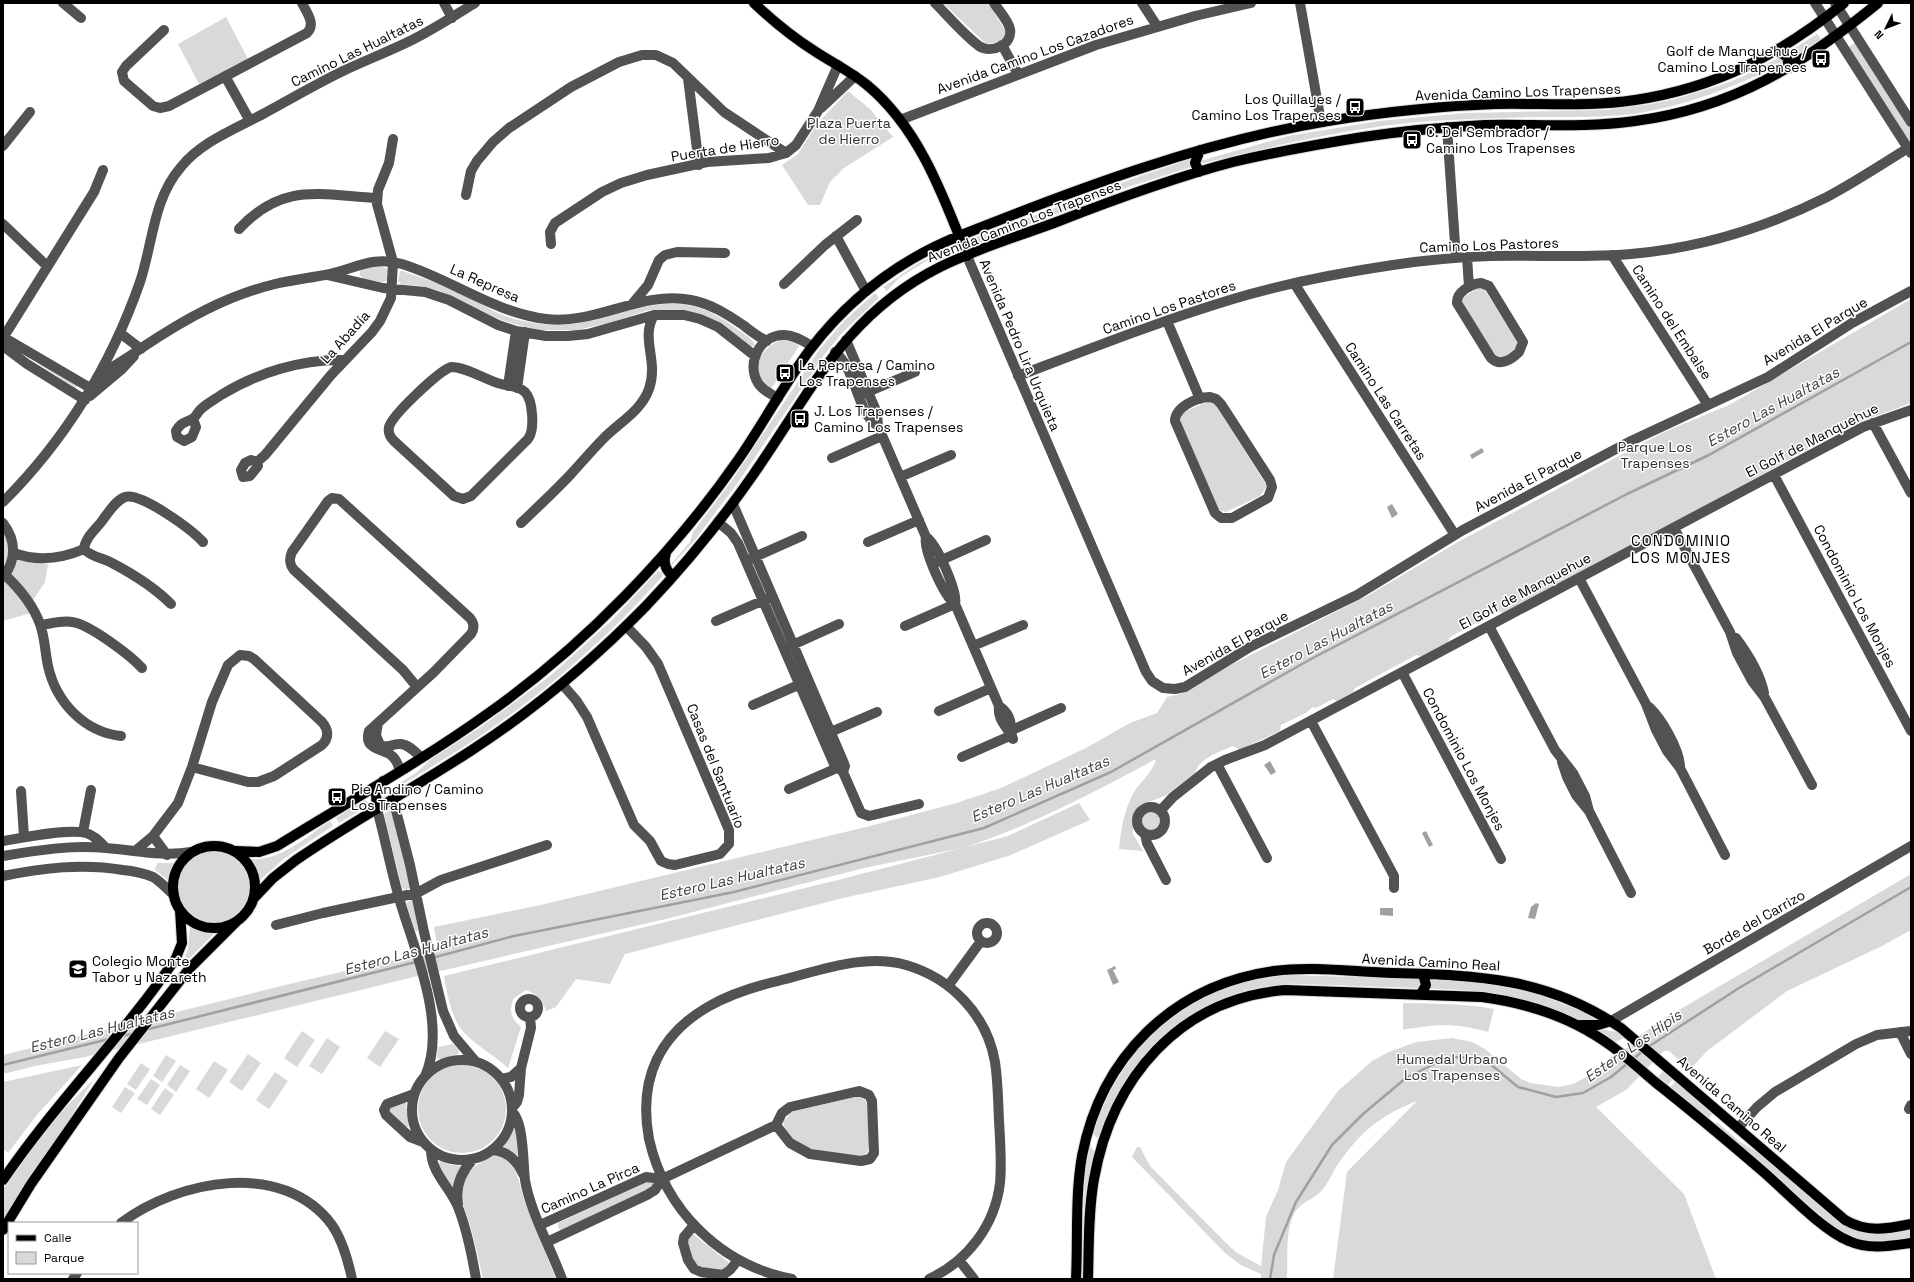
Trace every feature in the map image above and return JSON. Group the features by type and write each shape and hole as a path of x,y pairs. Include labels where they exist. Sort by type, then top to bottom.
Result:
{"main road":[{"name":"Avenida Pedro Lira Urquieta","path":"754,3 796,38 855,76 880,98 900,120 927,162 967,256"},
{"name":"Avenida Camino Los Trapenses","path":"254,898 273,878 296,860 480,744 562,684 626,626 673,576 733,504 835,352 871,315 899,292 937,269 967,256 1132,194 1199,172 1259,156 1313,145 1447,127 1598,124 1656,118 1715,102 1753,86 1789,68 1836,37 1878,3"},
{"name":"Avenida Camino Los Trapenses","path":"235,851 259,852 277,846 486,715 539,675 605,616 666,552 718,487 812,346 838,317 866,291 906,262 959,236 1124,174 1200,150 1257,135 1321,122 1390,112 1450,106 1499,104 1595,104 1636,100 1675,92 1707,83 1778,51 1824,19 1839,4"},
{"path":"1778,51 1787,57 1789,68"},
{"path":"1199,172 1195,163 1200,150"},
{"path":"666,552 665,565 673,576"},
{"path":"377,809 376,794 383,780"},
{"path":"3,1180 52,1111 96,1062 178,954 182,938 180,910 174,895 173,883 176,871 182,861 191,852 203,847 216,845 235,851 245,860 252,871 255,884 254,898 246,913 189,969 119,1058 31,1184 3,1230"},
{"path":"180,910 189,919 206,927 225,926 237,921"},
{"name":"Avenida Camino Real","path":"1076,1279 1080,1169 1087,1135 1103,1092 1117,1067 1147,1031 1175,1008 1218,985 1238,978 1276,971 1306,970 1487,977 1531,986 1574,1002 1611,1021 1628,1034 1667,1066 1838,1215 1851,1224 1864,1229 1878,1230 1911,1224"},
{"path":"1421,994 1426,985 1422,974"},
{"path":"1088,1279 1091,1196 1102,1144 1122,1098 1146,1061 1176,1031 1216,1007 1249,995 1285,990 1466,995 1512,1002 1543,1011 1587,1030 1614,1048 1709,1124 1825,1226 1842,1239 1859,1245 1875,1247 1911,1242"},
{"path":"1574,1024 1598,1025 1611,1021"},
{"path":"1709,1124 1716,1119 1727,1119"},
{"path":"1087,1135 1092,1141 1102,1144"}],"street":[{"path":"63,3 81,18"},
{"path":"164,30 126,66 122,72 124,81 153,106 160,108 166,108 309,31 311,23 302,3"},
{"path":"444,3 452,18"},
{"name":"Camino Las Hualtatas","path":"3,502 44,457 92,389 120,333 140,281 158,207 169,183 185,162 199,150 250,121 327,79 413,39 452,18 475,3"},
{"path":"935,3 980,46 990,49 1002,45 1009,38 1010,29 994,3"},
{"path":"1142,3 1157,26"},
{"name":"Avenida Camino Los Cazadores","path":"900,120 1096,45 1157,26 1251,3"},
{"path":"1300,3 1321,122"},
{"path":"1815,3 1909,151"},
{"path":"1839,4 1850,26 1911,122"},
{"path":"1002,45 1018,74"},
{"path":"466,195 469,178 474,165 493,142 532,112 591,76 626,59 649,54 668,60 724,112 786,153"},
{"name":"Puerta de Hierro","path":"550,244 550,232 555,223 608,189 637,178 716,161 769,158 786,153 796,145 818,111 838,65"},
{"path":"225,76 250,121"},
{"name":"Puerta de Hierro","path":"818,111 855,76"},
{"path":"688,78 698,165"},
{"path":"3,146 30,112"},
{"path":"1447,127 1456,258"},
{"name":"La Abadía","path":"257,462 344,360 376,327 391,298 393,289 393,262 389,243 378,215 377,198 389,163 393,139"},
{"name":"Camino Los Pastores","path":"1018,376 1167,321 1234,299 1294,283 1366,269 1456,258 1612,255 1650,252 1694,244 1761,225 1828,196 1909,151"},
{"path":"92,389 33,353 3,339 94,192 103,170"},
{"path":"239,229 259,210 284,197 308,194 377,198"},
{"path":"784,284 836,236 857,220"},
{"path":"3,224 47,266"},
{"path":"836,236 866,291"},
{"path":"633,303 648,285 659,260 667,254 682,252 725,253"},
{"name":"Camino del Embalse","path":"1612,255 1708,405"},
{"name":"Avenida Pedro Lira Urquieta","path":"967,256 1146,672 1152,681 1160,686"},
{"path":"1467,257 1469,287"},
{"name":"La Represa","path":"97,379 124,358 141,349 176,325 223,301 276,284 326,275 366,262 393,262 443,279 497,306 526,316 557,320 596,316 633,303 665,298 692,300 711,306 767,341"},
{"name":"La Represa","path":"326,275 393,289 433,294 489,321 520,332 557,336 578,335 608,329 654,315 680,315 700,319 727,334 755,356"},
{"name":"Camino Las Carretas","path":"1294,283 1455,534"},
{"path":"1478,283 1484,283 1489,286 1521,338 1522,349 1506,361 1501,363 1493,360 1458,306 1456,301 1458,296 1469,287 1478,283"},
{"path":"648,285 665,298"},
{"name":"Avenida El Parque","path":"1160,686 1174,689 1185,687 1250,646 1338,605 1375,585 1455,534 1652,430 1768,376 1846,327 1911,291"},
{"path":"521,523 570,475 604,438 632,413 644,399 653,369 647,334 649,325 654,315"},
{"path":"631,321 647,334"},
{"path":"1167,321 1200,399"},
{"path":"512,386 520,332"},
{"path":"120,333 141,349"},
{"path":"778,398 767,392 758,382 754,367 755,356 758,349 767,341 778,336 790,336 812,346"},
{"path":"846,340 864,394 869,417 878,426 926,537 926,546 937,562 946,595 955,604 991,688 1003,725 1012,735"},
{"path":"3,346 27,364 85,400"},
{"name":"La Represa","path":"85,400 120,370 141,349"},
{"path":"835,352 845,363 864,394"},
{"path":"27,364 33,353"},
{"path":"193,419 199,410 215,399 255,378 306,363 344,360"},
{"path":"458,368 488,380 512,386 525,392 529,398 532,432 524,443 468,498 460,499 454,496 390,435 389,428 392,421 425,387 446,369 458,368"},
{"path":"864,394 915,372"},
{"path":"1210,397 1219,401 1272,484 1272,491 1268,498 1228,519 1221,518 1214,513 1175,421 1176,414 1180,409 1200,399 1210,397"},
{"name":"El Golf de Manquehue","path":"1161,810 1173,797 1217,764 1254,750 1311,721 1873,423 1911,410"},
{"path":"1873,423 1911,493"},
{"path":"832,458 882,436"},
{"path":"900,478 951,455"},
{"name":"Condominio Los Monjes","path":"1774,475 1911,731"},
{"path":"14,553 31,558 48,559 67,556 84,549 88,538 115,504 121,499 129,496 142,500 190,530 203,542"},
{"path":"400,770 394,757 390,754 378,751 369,742 369,731 438,668 471,634 473,624 470,618 339,499 332,498 328,501 292,552 290,558 291,565 294,570 403,670 417,687"},
{"path":"733,504 751,558 827,734 840,770 859,810 864,815 870,816 919,804"},
{"path":"868,542 919,520"},
{"path":"718,522 735,538 751,558"},
{"path":"3,523 11,536 14,553 4,576 28,600 41,625 51,677 66,704 76,716 90,726 104,732 120,736"},
{"path":"1674,528 1730,632 1746,652 1761,682 1765,698 1812,785"},
{"path":"751,558 802,536"},
{"path":"937,562 986,540"},
{"path":"84,549 89,554 112,563 152,587 171,604"},
{"path":"1580,578 1646,704 1656,730 1667,751 1680,768 1725,855"},
{"path":"716,621 768,599"},
{"path":"904,626 955,604"},
{"path":"41,625 69,621 78,623 119,648 142,668"},
{"path":"789,646 839,624"},
{"path":"973,646 1023,625"},
{"name":"Casas del Santuario","path":"562,684 576,700 587,717 634,825 650,841 661,861 675,865 724,851 730,844 729,830 661,672 651,652 626,626"},
{"path":"1489,626 1561,760 1574,773 1585,796 1589,811 1631,893"},
{"path":"135,851 153,836 174,810 192,767 212,702 228,665 240,655 249,656 254,659 322,722 327,731 327,738 322,745 264,781 248,782 192,767"},
{"name":"Condominio Los Monjes","path":"1402,672 1501,859"},
{"path":"753,705 804,683"},
{"path":"939,711 991,688"},
{"path":"962,757 1012,735 1061,708"},
{"path":"827,734 877,712"},
{"path":"1311,721 1394,876 1394,888"},
{"path":"378,723 376,735 380,745 387,747 401,744 408,746 421,757"},
{"path":"1217,764 1267,858"},
{"path":"789,789 840,770"},
{"path":"83,832 91,790"},
{"path":"21,791 24,837"},
{"path":"393,798 428,948 449,1027 459,1044 476,1062"},
{"path":"1150,806 1161,810 1165,818 1164,828 1154,835 1146,834 1138,826 1137,818 1140,811 1150,806"},
{"path":"377,809 399,897 416,951 432,1020 433,1040 431,1059 424,1077 414,1094 412,1108 413,1123 423,1142 431,1150 451,1159 473,1159 492,1150 506,1134 512,1110 518,1099 521,1068 531,1028 530,1017"},
{"path":"3,842 24,837 83,832 95,838 106,848"},
{"path":"1146,834 1147,843 1166,880"},
{"path":"153,836 167,855"},
{"path":"276,925 323,913 416,893 441,880 546,846"},
{"name":"Borde del Carrizo","path":"1611,1021 1911,846"},
{"path":"3,856 55,847 106,848 167,855 191,852"},
{"path":"3,876 45,868 78,866 106,867 146,874 160,882 174,895"},
{"path":"948,986 981,941"},
{"path":"792,1279 765,1272 738,1260 716,1245 694,1225 678,1205 662,1179 651,1147 646,1122 646,1096 650,1078 657,1060 667,1043 684,1025 704,1009 731,994 751,987 864,962 884,961 905,965 924,972 948,986 970,1007 988,1038 997,1073 1001,1171 996,1202 984,1232 971,1249 959,1260 929,1279"},
{"path":"1738,1128 1763,1101 1781,1088 1863,1040 1878,1035 1911,1030"},
{"path":"1900,1032 1911,1054"},
{"path":"424,1077 435,1068 448,1062 462,1060 476,1062 490,1068 501,1079 509,1093 512,1110 519,1122 525,1180"},
{"path":"501,1079 511,1077 521,1068"},
{"path":"662,1179 776,1126 782,1113 790,1107 863,1092 869,1095 872,1101 874,1150 872,1156 864,1161 810,1154 790,1143 776,1126"},
{"path":"414,1094 387,1104 384,1110 386,1115 410,1137 423,1142"},
{"path":"431,1150 434,1167 458,1206"},
{"path":"492,1150 502,1152 514,1159 525,1180 540,1226 562,1279"},
{"path":"473,1159 460,1178 457,1192 458,1206 470,1247 476,1279"},
{"name":"Camino La Pirca","path":"540,1226 646,1177 662,1179 659,1186 647,1195 547,1242"},
{"path":"123,1222 144,1208 168,1197 200,1186 235,1183 274,1188 303,1199 328,1220 342,1244 352,1279"},
{"path":"694,1225 684,1236 683,1243 688,1260 694,1269 701,1272 723,1275 730,1270 738,1260"},
{"path":"959,1260 974,1279"}],"green space":[{"path":"943,3 988,3 1006,34 1002,39 996,42 984,42"},
{"path":"226,17 248,59 199,84 178,44"},
{"path":"1817,34 1821,39 1792,59 1788,52"},
{"path":"1855,43 1911,130 1911,144 1848,47"},
{"path":"1780,57 1784,62 1782,64 1728,88 1691,101 1633,114 1584,117 1476,119 1391,125 1309,139 1200,164 1200,161 1288,136 1379,121 1465,113 1606,110 1651,104 1675,99 1721,85 1742,77"},
{"name":"Plaza Puerta de Hierro","path":"848,91 870,109 893,137 844,168 830,182 820,205 808,205 782,165 798,154 817,124"},
{"path":"1191,159 1191,167 1119,190 976,244 974,238 1143,175"},
{"path":"949,248 950,250 928,260 899,278 887,291 883,287 917,264"},
{"path":"381,266 387,269 387,280 384,282 364,280 360,275 360,270 364,267"},
{"path":"400,271 443,286 503,315 518,320 541,324 568,324 592,321 638,308 660,304 683,305 707,311 745,334 755,345 751,347 682,311 649,310 609,323 576,330 534,330 501,320 440,291 422,286 401,284 398,281"},
{"path":"1479,288 1484,289 1517,342 1516,348 1503,359 1496,356 1461,302 1462,298"},
{"path":"875,293 879,298 842,333 824,355 739,481 695,540 671,566 671,564 690,542 693,532 733,479 819,350 844,321"},
{"name":"Parque Los Trapenses","path":"1911,299 1911,403 1852,425 1595,566 1503,613 1498,611 1450,637 1448,642 1421,656 1416,655 1355,688 1353,692 1337,701 1333,699 1316,708 1313,707 1306,713 1281,725 1280,731 1239,750 1233,746 1211,756 1197,768 1195,773 1165,796 1140,805 1134,813 1133,834 1143,851 1119,849 1121,834 1125,813 1134,792 1152,768 1156,759 1086,796 1039,818 1015,829 966,847 1008,836 1079,803 1090,820 1011,855 940,877 843,898 625,954 610,984 576,979 556,1007 546,1011 539,998 526,990 513,999 511,1011 513,1018 521,1027 508,1068 463,1032 451,1008 444,976 834,881 962,848 864,868 670,918 414,977 85,1057 35,1066 3,1074 3,1055 306,980 438,950 434,927 545,904 866,827 953,804 1001,788 1086,748 1130,723 1157,713 1167,697 1184,693 1223,669 1369,595 1458,542 1662,433 1731,404"},
{"path":"781,340 793,342 799,346 771,389 764,383 760,376 758,369 759,362 766,349"},
{"path":"37,363 77,386 76,388"},
{"path":"1210,401 1216,406 1267,486 1260,496 1226,512 1219,510 1180,420 1183,412"},
{"path":"3,533 21,560 48,564 45,582 28,608 31,613 3,621"},
{"path":"658,571 663,573 662,577 644,597 587,653 567,670 525,704 489,730 383,797 390,789 416,773 430,760 482,726 550,676 611,621"},
{"path":"364,800 371,804 339,823 336,818"},
{"path":"389,810 391,812 410,886 409,889 405,890 402,888 384,814"},
{"path":"1151,810 1159,813 1162,821 1159,829 1151,832 1143,829 1140,821 1143,813"},
{"path":"330,821 333,826 285,858 260,880 259,873 252,859 263,859 283,852"},
{"path":"214,849 228,852 240,860 248,872 251,886 248,900 240,912 228,920 214,923 200,920 188,912 180,900 177,886 180,872 188,860 200,852"},
{"path":"157,863 174,863 168,880 155,870"},
{"name":"Humedal Urbano Los Trapenses","path":"1911,874 1911,930 1882,946 1787,991 1707,1051 1690,1070 1669,1051 1664,1051 1626,1090 1596,1107 1684,1194 1716,1279 1333,1279 1347,1172 1417,1101 1393,1112 1363,1134 1346,1153 1322,1190 1299,1207 1296,1211 1290,1223 1287,1247 1287,1279 1261,1279 1261,1274 1241,1265 1225,1253 1132,1157 1137,1147 1140,1147 1150,1166 1226,1243 1237,1253 1261,1266 1266,1217 1278,1190 1286,1162 1338,1091 1372,1061 1389,1052 1416,1042 1452,1038 1472,1042 1485,1049 1521,1079 1530,1083 1559,1087 1573,1084 1592,1074 1610,1057 1625,1049 1642,1034 1667,1017"},
{"path":"411,900 414,901 418,931 415,931 406,903"},
{"path":"190,926 198,931 215,933 180,968 188,949"},
{"path":"1291,975 1418,979 1421,981 1421,986 1418,988 1288,984 1253,989 1222,999 1195,1013 1170,1030 1148,1052 1129,1077 1113,1105 1099,1136 1097,1138 1093,1134 1106,1100 1123,1070 1143,1044 1166,1022 1193,1004 1223,990 1255,980"},
{"path":"1430,980 1483,983 1533,993 1582,1011 1597,1020 1578,1020 1534,1002 1505,995 1475,991 1430,989 1432,984"},
{"path":"1403,1003 1460,1005 1494,1009 1488,1032 1446,1025 1403,1030"},
{"path":"1598,1030 1617,1032 1624,1038 1615,1042"},
{"path":"302,1031 315,1040 297,1067 284,1058"},
{"path":"385,1031 399,1039 380,1067 367,1058"},
{"path":"327,1038 340,1047 322,1074 309,1066"},
{"path":"453,1044 459,1050 458,1054 440,1059 437,1058 438,1047"},
{"path":"248,1054 261,1063 242,1091 229,1082"},
{"path":"166,1055 176,1061 162,1082 153,1076"},
{"path":"214,1061 228,1070 209,1098 196,1089"},
{"path":"141,1063 150,1069 136,1090 127,1084"},
{"path":"82,1065 36,1116 8,1153 3,1149 3,1082"},
{"path":"180,1065 190,1071 176,1092 167,1085"},
{"path":"462,1065 479,1069 493,1078 502,1092 506,1109 502,1126 493,1140 479,1149 462,1153 445,1149 431,1140 422,1126 418,1109 422,1092 431,1078 445,1069"},
{"path":"1664,1070 1673,1079 1668,1085 1658,1077"},
{"path":"275,1072 288,1081 269,1109 256,1100"},
{"path":"94,1079 59,1136 3,1219 3,1189 48,1125"},
{"path":"151,1079 160,1085 147,1105 137,1099"},
{"path":"1676,1081 1713,1113 1709,1118 1670,1087"},
{"path":"125,1087 135,1093 121,1113 112,1107"},
{"path":"165,1088 174,1095 160,1115 151,1109"},
{"path":"859,1096 866,1101 870,1129 869,1144 866,1154 860,1156 838,1154 815,1150 804,1146 788,1133 783,1122 792,1112"},
{"path":"404,1102 406,1103 409,1126 405,1128 389,1112 389,1108"},
{"path":"516,1121 519,1156 516,1157 502,1149 512,1133"},
{"path":"1717,1122 1739,1141 1760,1154 1841,1224 1860,1231 1876,1234 1911,1230 1911,1237 1874,1241 1858,1238 1839,1231 1715,1125"},
{"path":"1090,1145 1095,1153 1087,1189 1084,1279 1081,1279 1085,1174"},
{"path":"497,1155 509,1159 514,1165 525,1202 556,1279 483,1279 472,1232 463,1204 462,1186 469,1172 474,1167"},
{"path":"441,1161 451,1165 463,1166 454,1189 451,1190 438,1164"},
{"path":"649,1181 653,1183 651,1189 561,1230 558,1228 558,1223"},
{"path":"693,1234 727,1261 729,1264 722,1271 697,1266 693,1261 687,1240"}],"shaded area":[{"path":"1482,448 1484,452 1472,459 1470,455"},
{"path":"1392,504 1398,514 1392,518 1387,507"},
{"path":"1270,761 1276,772 1271,775 1264,765"},
{"path":"1426,831 1433,845 1429,847 1422,833"},
{"path":"1536,903 1539,904 1535,919 1528,918 1531,907"},
{"path":"1380,908 1393,908 1393,916 1380,915"},
{"path":"1115,966 1116,969 1113,970 1119,982 1113,985 1107,970"}],"waterway":[{"name":"Estero Las Hualtatas","path":"432,958 514,936 734,892 984,828 1111,772 1311,659 1627,494 1709,455 1911,342"},
{"name":"Estero Los Hipis","path":"1648,1047 1739,988 1911,887"},
{"name":"Estero Las Hualtatas","path":"145,1030 416,962"},
{"name":"Estero Las Hualtatas","path":"122,1036 135,1033"},
{"name":"Estero Las Hualtatas","path":"3,1065 109,1039"},
{"name":"Estero Los Hipis","path":"1632,1060 1644,1050"},
{"name":"Estero Los Hipis","path":"1270,1279 1274,1255 1296,1202 1332,1145 1363,1114 1406,1078 1448,1057 1483,1058 1518,1087 1556,1097 1583,1093 1611,1077 1628,1063"}],"place":[{"name":"Golf de Manquehue / Camino Los Trapenses","path":"1821,59"},
{"name":"Los Quillayes / Camino Los Trapenses","path":"1355,107"},
{"name":"C. Del Sembrador / Camino Los Trapenses","path":"1412,140"},
{"name":"La Represa / Camino Los Trapenses","path":"785,373"},
{"name":"J. Los Trapenses / Camino Los Trapenses","path":"800,419"},
{"name":"Pie Andino / Camino Los Trapenses","path":"337,797"},
{"name":"Colegio Monte Tabor y Nazareth","path":"78,969"}],"district":[{"name":"CONDOMINIO LOS MONJES","path":"1681,550"}]}
